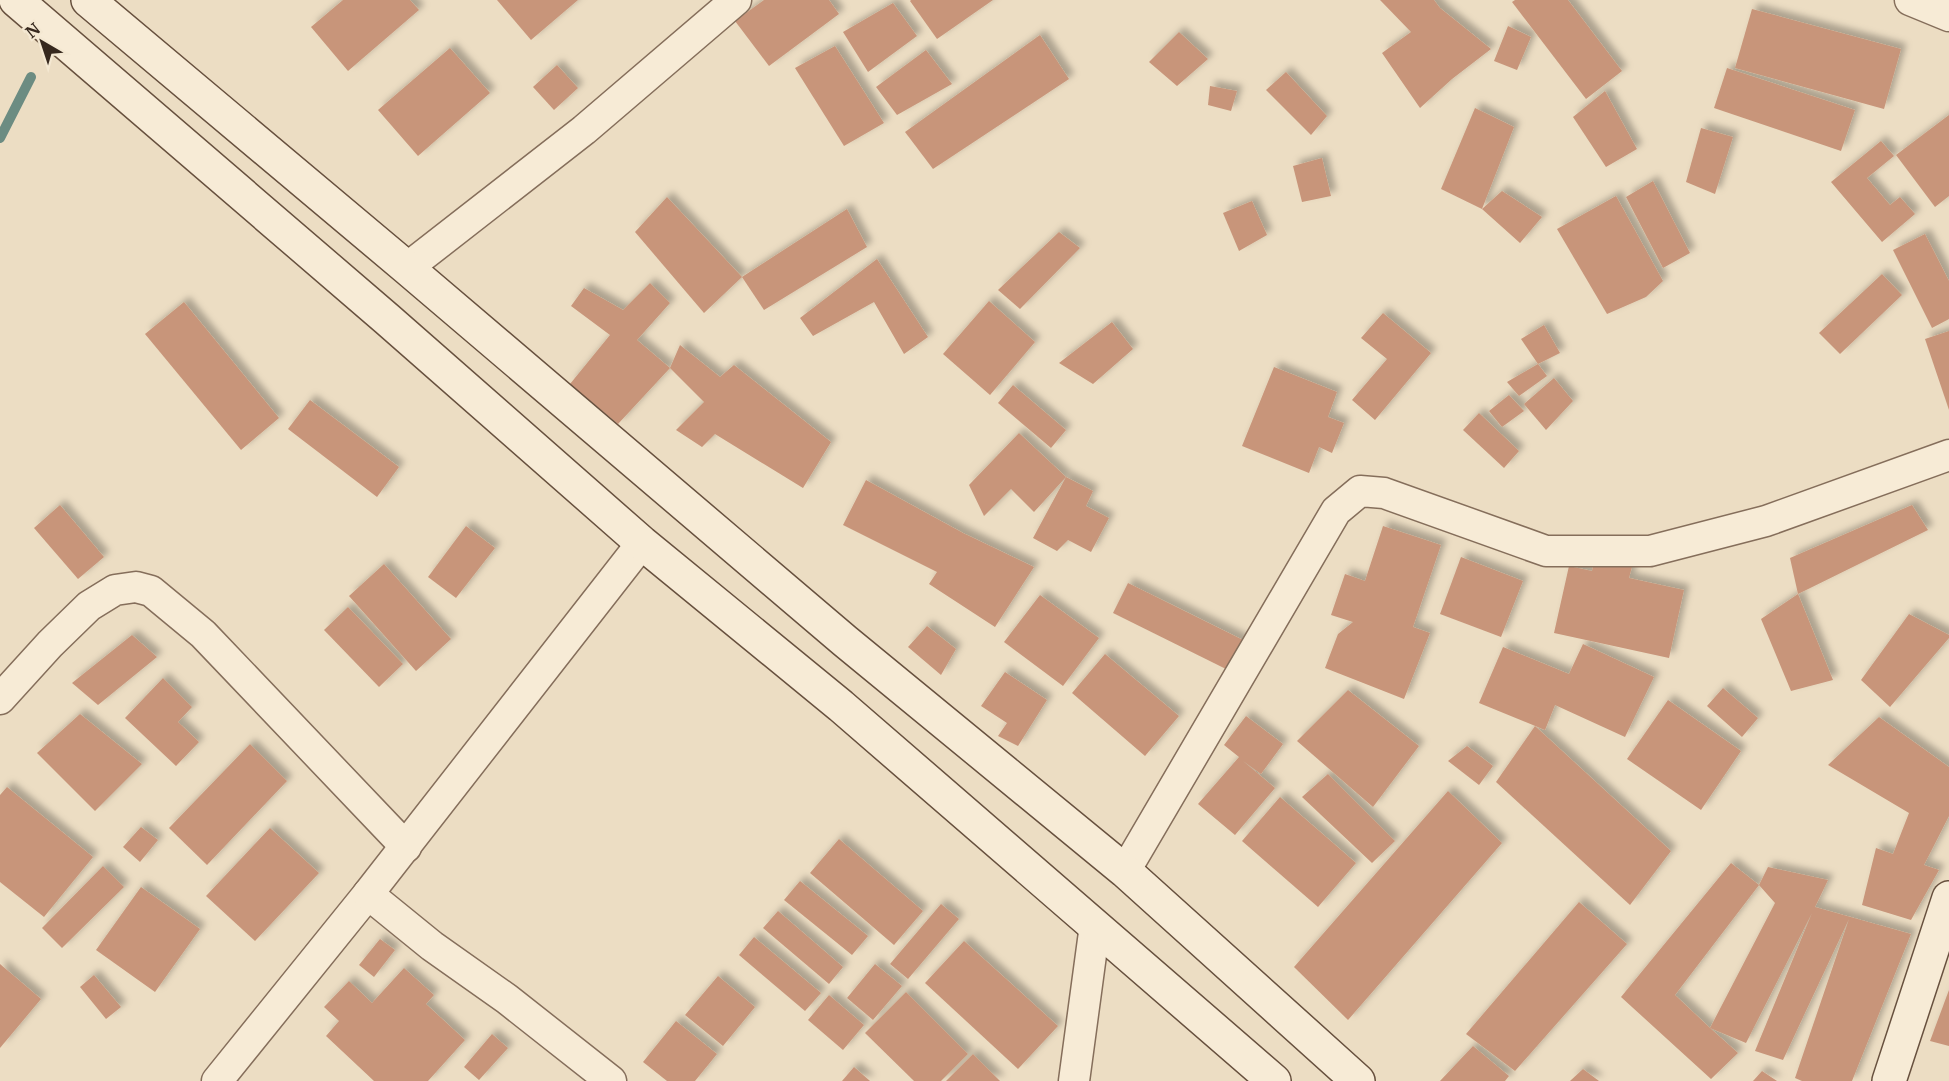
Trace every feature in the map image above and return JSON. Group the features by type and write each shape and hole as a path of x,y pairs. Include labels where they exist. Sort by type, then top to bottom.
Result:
{"street":[{"path":"16,0 396,327 642,543 841,706 1274,1081"},
{"path":"88,0 408,268 845,641 1125,871 1358,1081"},
{"path":"408,268 584,130 736,0"},
{"path":"1910,0 1949,16"},
{"path":"1125,871 1336,511 1360,491 1384,493 1546,551 1650,551 1766,521 1949,455"},
{"path":"217,1081 406,847 642,543"},
{"path":"0,699 50,644 89,606 115,590 136,587 151,591 203,634 406,847"},
{"path":"368,894 432,946 507,999 610,1081"},
{"path":"1889,1081 1949,897"},
{"path":"1074,1081 1095,926"}],"building":[{"path":"343,0 410,0 419,10 348,71 311,27"},
{"path":"497,0 578,0 531,40"},
{"path":"764,0 829,0 839,14 769,66 735,21"},
{"path":"911,0 993,0 937,39"},
{"path":"1380,0 1434,0 1440,8 1491,49 1452,79 1420,108 1382,53 1411,32"},
{"path":"1515,0 1568,0 1622,71 1586,99 1512,2"},
{"path":"893,3 917,36 868,72 843,32"},
{"path":"1752,9 1901,49 1884,109 1735,68"},
{"path":"1508,26 1531,37 1517,70 1494,61"},
{"path":"1179,32 1208,59 1177,86 1149,62"},
{"path":"1040,35 1069,79 933,169 905,132"},
{"path":"835,46 884,123 844,146 795,68"},
{"path":"450,48 490,93 418,156 378,110"},
{"path":"926,50 952,84 897,115 876,87"},
{"path":"557,65 578,88 554,110 533,87"},
{"path":"1727,68 1855,110 1841,151 1714,108"},
{"path":"1286,72 1327,116 1311,135 1266,90"},
{"path":"1210,86 1237,91 1231,111 1208,105"},
{"path":"1605,91 1637,149 1606,167 1573,117"},
{"path":"1475,108 1514,127 1482,209 1441,189"},
{"path":"1949,115 1949,196 1935,207 1896,155"},
{"path":"1701,128 1733,137 1715,194 1686,182"},
{"path":"1881,141 1894,156 1867,178 1890,205 1900,197 1915,214 1882,242 1831,182"},
{"path":"1322,158 1331,196 1302,202 1293,166"},
{"path":"1653,181 1690,253 1663,268 1626,197"},
{"path":"1502,191 1542,217 1520,243 1482,209"},
{"path":"1616,196 1663,281 1646,297 1607,314 1557,229"},
{"path":"667,197 742,277 704,313 635,232"},
{"path":"1252,201 1267,235 1239,251 1223,213"},
{"path":"847,209 867,247 764,310 742,277"},
{"path":"1059,232 1080,248 1020,309 998,290"},
{"path":"1925,234 1949,281 1949,319 1932,328 1893,250"},
{"path":"877,259 928,337 904,354 874,302 813,336 800,318"},
{"path":"1882,274 1902,295 1840,354 1819,333"},
{"path":"650,283 670,303 637,340 670,368 618,424 570,384 610,335 571,306 584,288 623,310"},
{"path":"989,301 1035,342 990,395 943,354"},
{"path":"184,302 279,418 241,450 145,334"},
{"path":"1383,313 1431,353 1375,420 1352,400 1387,359 1361,338"},
{"path":"1112,322 1133,349 1093,384 1059,363"},
{"path":"1544,325 1560,353 1538,364 1521,339"},
{"path":"1949,331 1949,410 1925,339"},
{"path":"680,345 720,377 734,365 831,442 803,488 715,434 702,447 676,430 704,402 670,368"},
{"path":"1538,364 1547,376 1519,396 1507,382"},
{"path":"1274,367 1337,392 1328,417 1344,423 1332,453 1319,447 1309,473 1242,446"},
{"path":"1554,378 1573,401 1546,430 1524,404"},
{"path":"1013,385 1066,430 1051,448 998,403"},
{"path":"1509,395 1524,411 1502,427 1489,411"},
{"path":"310,400 399,467 377,497 288,429"},
{"path":"1479,413 1519,451 1504,468 1463,430"},
{"path":"1019,433 1066,477 1034,512 1011,489 984,516 969,485"},
{"path":"1066,477 1093,491 1086,506 1109,518 1091,552 1068,540 1057,551 1033,538"},
{"path":"866,480 963,533 1034,567 995,627 929,584 937,572 843,525"},
{"path":"60,505 104,557 78,579 34,528"},
{"path":"1912,505 1928,530 1798,594 1790,558"},
{"path":"466,526 495,548 456,598 428,577"},
{"path":"1383,526 1441,545 1413,627 1430,633 1404,699 1325,668 1338,634 1353,622 1331,615 1345,574 1365,581"},
{"path":"1596,554 1633,563 1629,578 1684,590 1669,658 1554,633 1569,566 1592,571"},
{"path":"1461,557 1523,581 1501,637 1440,614"},
{"path":"384,564 451,639 416,671 349,596"},
{"path":"1128,583 1249,643 1234,673 1113,613"},
{"path":"1798,594 1833,680 1791,691 1761,619"},
{"path":"1040,595 1099,638 1063,686 1004,642"},
{"path":"348,607 403,664 379,687 324,630"},
{"path":"1909,614 1949,635 1949,638 1890,707 1861,680"},
{"path":"927,626 956,649 941,675 908,647"},
{"path":"132,635 157,657 98,705 72,683"},
{"path":"1583,644 1654,677 1625,737 1555,705 1545,730 1479,703 1503,647 1569,674"},
{"path":"1105,654 1179,716 1145,756 1072,693"},
{"path":"1005,672 1047,700 1018,746 998,736 1007,723 981,706"},
{"path":"163,678 192,707 178,722 199,742 176,766 125,718"},
{"path":"1723,688 1758,718 1742,737 1707,706"},
{"path":"1348,690 1419,746 1373,807 1297,741"},
{"path":"1668,700 1741,751 1701,810 1627,759"},
{"path":"80,714 142,764 95,811 37,753"},
{"path":"1246,716 1283,744 1261,774 1243,761 1275,788 1235,835 1198,804 1239,757 1224,745"},
{"path":"1879,717 1949,767 1949,816 1924,865 1939,870 1911,920 1862,905 1876,848 1893,854 1909,813 1828,765"},
{"path":"1535,726 1671,851 1630,905 1496,782"},
{"path":"250,744 287,781 207,865 169,828"},
{"path":"1467,746 1493,766 1479,785 1448,761"},
{"path":"1328,774 1395,841 1372,863 1302,797"},
{"path":"7,787 93,857 44,917 0,882 0,795"},
{"path":"1448,791 1502,843 1348,1020 1294,967"},
{"path":"1280,797 1356,863 1318,907 1242,841"},
{"path":"141,827 158,840 140,862 123,847"},
{"path":"270,828 319,873 255,941 206,896"},
{"path":"839,839 923,911 894,945 810,873"},
{"path":"1731,863 1759,885 1675,995 1738,1053 1711,1079 1621,997"},
{"path":"103,866 124,887 62,948 42,928"},
{"path":"1768,867 1828,880 1815,907 1911,934 1852,1081 1802,1081 1795,1078 1849,919 1783,1060 1755,1051 1812,913 1746,1043 1710,1028 1775,903 1759,885"},
{"path":"800,881 868,936 852,955 784,900"},
{"path":"141,887 200,929 155,992 96,950"},
{"path":"1579,902 1627,944 1515,1071 1466,1034"},
{"path":"941,904 959,919 908,979 890,964"},
{"path":"778,911 843,967 829,984 763,928"},
{"path":"754,937 821,993 805,1011 739,955"},
{"path":"380,939 395,950 374,977 359,965"},
{"path":"964,941 1058,1026 1018,1069 925,983"},
{"path":"0,964 41,999 0,1048"},
{"path":"875,964 902,986 873,1020 847,998"},
{"path":"404,968 434,995 426,1004 465,1040 428,1081 374,1081 326,1036 339,1021 324,1007 349,981 372,1003"},
{"path":"94,975 121,1007 106,1019 80,987"},
{"path":"718,976 755,1007 723,1046 685,1015"},
{"path":"1949,990 1949,1046 1930,1041"},
{"path":"906,992 968,1054 941,1081 914,1081 865,1033"},
{"path":"829,995 864,1025 843,1050 808,1020"},
{"path":"676,1021 717,1054 695,1081 667,1081 643,1062"},
{"path":"492,1034 508,1048 479,1080 464,1067"},
{"path":"1473,1046 1509,1076 1505,1081 1440,1081"},
{"path":"973,1054 1000,1081 946,1081"},
{"path":"854,1067 870,1081 842,1081"},
{"path":"1583,1069 1599,1081 1570,1081"},
{"path":"1762,1071 1777,1081 1753,1081"}],"waterway":[{"path":"0,138 31,77"}]}
